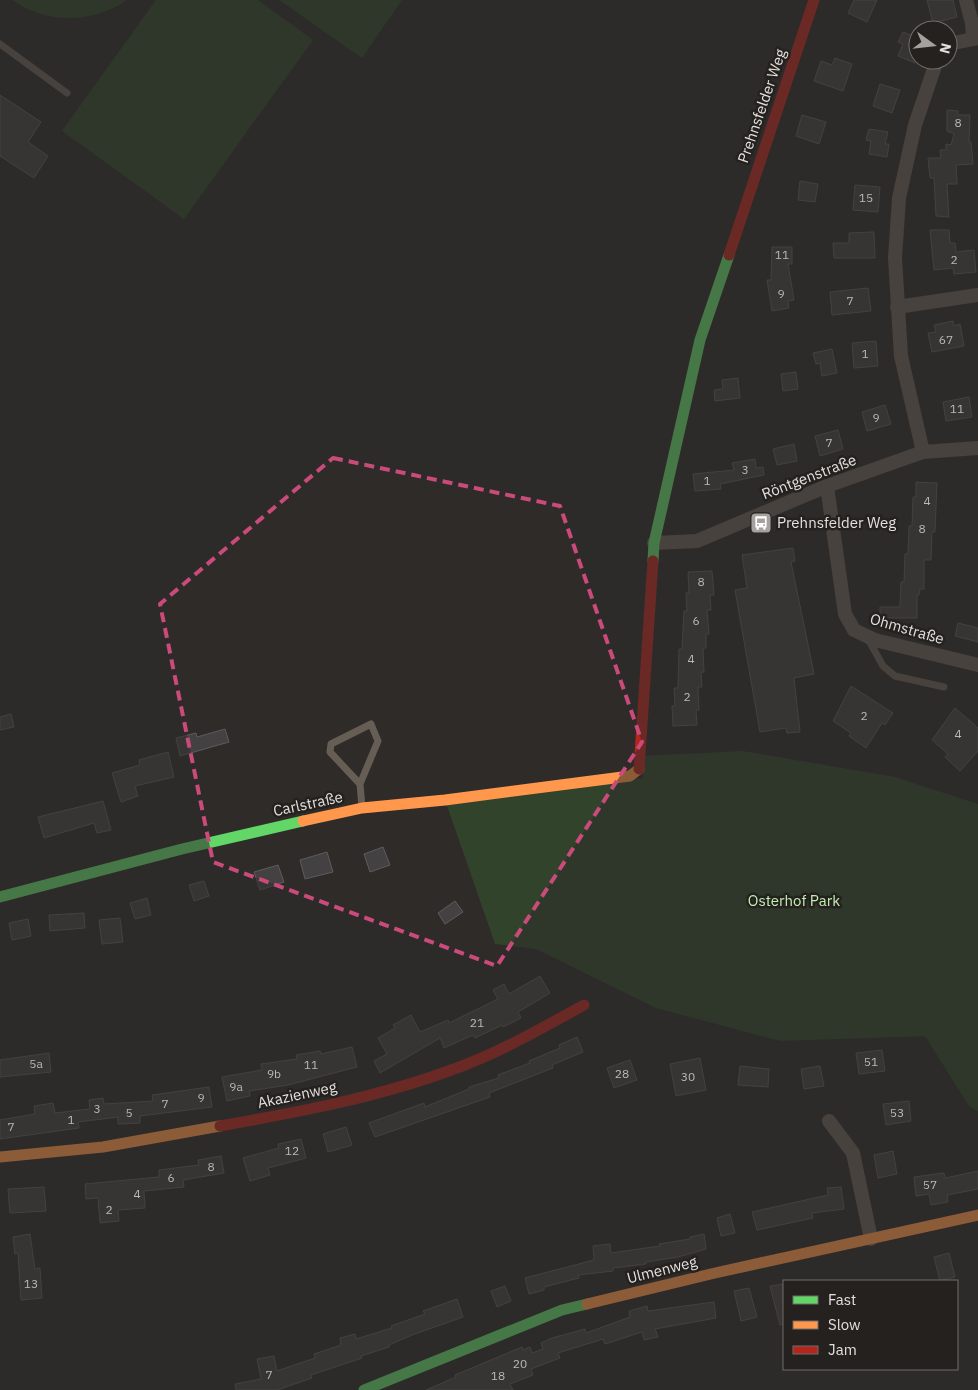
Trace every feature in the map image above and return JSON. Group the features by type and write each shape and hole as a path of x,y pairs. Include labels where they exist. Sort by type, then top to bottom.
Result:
{"street":[{"name":"Prehnsfelder Weg","path":"630,776 639,769 641,756 654,542 700,340 814,0"},
{"path":"958,42 976,38 966,0"},
{"path":"924,452 901,356 895,258 899,198 915,126 934,70"},
{"path":"897,307 978,295"},
{"name":"Röntgenstraße","path":"654,542 697,541 827,486 924,452 978,448"},
{"name":"Ohmstraße","path":"827,486 845,614 854,630 875,640 978,666"},
{"name":"Carlstraße","path":"0,897 182,849 362,808 444,800 630,776"},
{"name":"Akazienweg","path":"0,1158 103,1147 237,1123 387,1091 454,1068 520,1040 584,1005"},
{"path":"829,1121 853,1153 871,1239"},
{"name":"Ulmenweg","path":"364,1390 562,1310 715,1273 978,1215"}],"lane":[{"path":"0,44 67,93"},
{"path":"867,636 888,672 894,676 944,687"},
{"path":"360,784 330,752 331,744 371,724 378,741 360,784 362,808"}],"highlighted area":[{"path":"333,458 560,506 642,742 497,966 213,862 160,604"}],"green space":[{"path":"13,0 127,0 114,8 100,13 70,18 40,14"},
{"path":"156,0 258,0 313,40 184,219 62,131"},
{"path":"279,0 402,0 362,58"},
{"name":"Osterhof Park","path":"743,751 895,777 978,804 978,1111 969,1106 925,1036 780,1041 656,1008 536,949 495,944 445,800 643,778 641,756"}],"building":[{"path":"854,0 877,0 867,22 848,13"},
{"path":"927,0 953,0 957,17 945,20 932,20"},
{"path":"903,32 908,34 908,60 898,56 903,44 898,42"},
{"path":"835,58 852,64 843,91 814,81 821,61 832,65"},
{"path":"880,84 900,90 892,113 873,106"},
{"path":"0,95 41,122 28,142 48,156 34,178 0,156"},
{"path":"947,110 958,111 958,115 970,115 969,142 971,142 973,164 956,165 957,184 947,184 949,217 936,216 934,178 930,178 928,158 941,158 940,150 946,150 946,144 951,145 954,134 947,131"},
{"path":"802,115 826,122 819,144 796,136"},
{"path":"869,129 888,132 885,144 889,144 887,157 869,154 871,141 866,140"},
{"path":"800,181 818,184 815,202 798,200"},
{"path":"855,185 880,187 878,212 853,210"},
{"path":"930,230 949,230 950,243 955,243 956,252 974,250 976,272 954,274 953,268 934,270"},
{"path":"874,232 875,258 834,258 833,243 849,243 849,233"},
{"path":"772,247 792,247 792,264 788,264 794,300 788,301 789,308 772,311 767,280 771,280"},
{"path":"868,288 871,311 832,315 830,292"},
{"path":"953,321 954,326 960,324 964,346 932,352 928,333 936,332 934,325"},
{"path":"876,341 878,366 854,368 852,343"},
{"path":"832,349 837,373 822,376 820,363 816,364 813,353"},
{"path":"796,372 798,389 783,391 781,374"},
{"path":"738,378 740,398 715,401 714,390 723,389 722,380"},
{"path":"969,397 972,417 946,421 943,402"},
{"path":"885,405 891,424 867,431 862,412"},
{"path":"838,430 843,449 820,456 815,436"},
{"path":"794,444 797,461 777,465 773,449"},
{"path":"755,459 756,468 763,467 764,475 720,484 721,489 695,491 693,474 734,470 732,463"},
{"path":"916,482 937,483 935,532 932,532 931,560 924,560 924,589 920,589 919,595 917,595 917,618 880,618 880,607 900,607 901,582 904,582 905,554 908,554 909,526 912,526 913,497 916,497"},
{"path":"793,548 795,561 791,562 814,674 794,678 800,732 787,733 786,728 760,732 735,590 747,588 742,555"},
{"path":"712,571 714,595 710,595 711,610 707,610 709,634 706,634 706,648 703,648 704,672 701,672 702,687 698,687 699,710 696,710 697,725 673,726 672,706 675,706 674,688 678,688 679,649 682,649 684,611 687,611 686,593 689,593 688,572"},
{"path":"958,623 978,628 978,642 955,636"},
{"path":"851,686 893,713 885,725 882,723 866,748 849,736 851,733 833,721"},
{"path":"955,708 978,728 978,751 960,771 945,757 948,754 932,740"},
{"path":"11,714 14,727 0,730 0,717"},
{"path":"225,729 229,742 180,756 176,738 196,733 197,737"},
{"path":"168,752 174,777 135,786 138,796 121,802 112,773 140,765 139,760"},
{"path":"103,801 111,830 97,833 94,823 44,838 38,817"},
{"path":"383,847 390,865 370,872 364,854"},
{"path":"327,852 333,872 305,879 300,860"},
{"path":"278,865 284,882 260,890 254,872"},
{"path":"204,881 209,896 194,901 189,885"},
{"path":"147,898 151,915 135,919 130,903"},
{"path":"455,901 463,912 445,924 438,913"},
{"path":"84,913 85,928 50,931 49,915"},
{"path":"120,918 123,942 102,944 99,920"},
{"path":"28,919 31,936 12,940 9,923"},
{"path":"540,976 550,993 518,1012 521,1018 475,1038 473,1035 444,1048 440,1038 380,1073 374,1061 387,1054 378,1038 395,1028 393,1025 411,1015 420,1032 448,1020 449,1023 498,999 493,990 504,984 509,994"},
{"path":"577,1037 583,1052 552,1065 553,1068 489,1093 490,1097 375,1137 369,1123 424,1103 425,1107 469,1089 469,1087 499,1078 498,1075 530,1063 529,1061 560,1048 559,1045"},
{"path":"352,1047 357,1067 288,1085 249,1091 250,1096 227,1101 222,1077 262,1070 261,1064 297,1059 296,1055 320,1051 321,1054"},
{"path":"882,1050 885,1071 859,1074 856,1053"},
{"path":"49,1053 51,1072 0,1077 0,1060"},
{"path":"700,1058 706,1090 676,1096 670,1064"},
{"path":"630,1060 637,1080 614,1088 607,1068"},
{"path":"740,1066 769,1069 768,1087 738,1085"},
{"path":"820,1066 824,1086 804,1089 801,1069"},
{"path":"209,1087 212,1107 140,1116 140,1123 118,1124 118,1117 78,1122 79,1128 0,1139 0,1120 35,1114 34,1106 53,1103 55,1113 90,1109 89,1100 103,1098 104,1104 153,1101 152,1095"},
{"path":"909,1101 911,1121 886,1125 883,1104"},
{"path":"346,1127 352,1145 328,1152 323,1134"},
{"path":"301,1139 306,1158 268,1168 270,1175 250,1181 243,1158 279,1148 278,1144"},
{"path":"893,1151 897,1174 878,1178 874,1155"},
{"path":"221,1156 224,1173 183,1180 184,1187 144,1191 145,1208 118,1210 119,1221 100,1223 98,1198 86,1199 85,1184 159,1177 159,1170 199,1165 198,1160"},
{"path":"978,1171 978,1189 947,1195 948,1202 931,1205 929,1194 916,1196 914,1177 944,1173 945,1178"},
{"path":"44,1187 46,1211 10,1213 8,1189"},
{"path":"841,1187 844,1209 812,1213 813,1218 757,1230 752,1212 828,1195 827,1188"},
{"path":"730,1214 735,1233 721,1236 717,1218"},
{"path":"30,1234 35,1269 40,1268 42,1298 21,1300 18,1253 15,1254 13,1237"},
{"path":"704,1234 706,1249 678,1257 646,1262 646,1264 613,1268 613,1271 578,1275 579,1278 544,1287 544,1290 529,1294 525,1278 594,1260 593,1246 610,1244 611,1253 660,1246 659,1244 690,1239 690,1237"},
{"path":"949,1253 955,1277 940,1280 934,1257"},
{"path":"783,1284 783,1324 780,1325 770,1286"},
{"path":"505,1286 511,1301 497,1307 491,1291"},
{"path":"749,1288 757,1317 741,1321 734,1291"},
{"path":"457,1299 463,1317 412,1335 389,1345 389,1347 361,1356 362,1358 311,1375 312,1378 277,1390 236,1390 235,1384 261,1379 257,1359 274,1356 277,1371 315,1358 314,1354 341,1345 340,1338 355,1334 356,1339 392,1328 391,1326 425,1314 423,1311"},
{"path":"714,1302 716,1318 655,1329 658,1337 644,1340 642,1332 605,1344 603,1339 558,1353 560,1358 531,1369 533,1375 510,1384 513,1390 426,1390 456,1377 455,1375 522,1347 523,1350 530,1347 532,1353 543,1349 541,1343 552,1338 585,1329 586,1333 630,1317 629,1311 647,1306 648,1311"}],"traffic: fast":[{"path":"653,561 654,543 700,340 729,255"},
{"path":"0,897 182,849 303,821"},
{"path":"364,1390 562,1310 587,1304"}],"traffic: slow":[{"path":"303,821 362,808 445,800 630,776 639,769"},
{"path":"0,1157 103,1147 220,1126"},
{"path":"587,1304 715,1273 978,1215"}],"traffic: jam":[{"path":"729,255 814,0"},
{"path":"639,769 653,561"},
{"path":"220,1126 338,1103 426,1079 520,1040 584,1005"}],"place":[{"name":"Prehnsfelder Weg","path":"761,523"}]}
